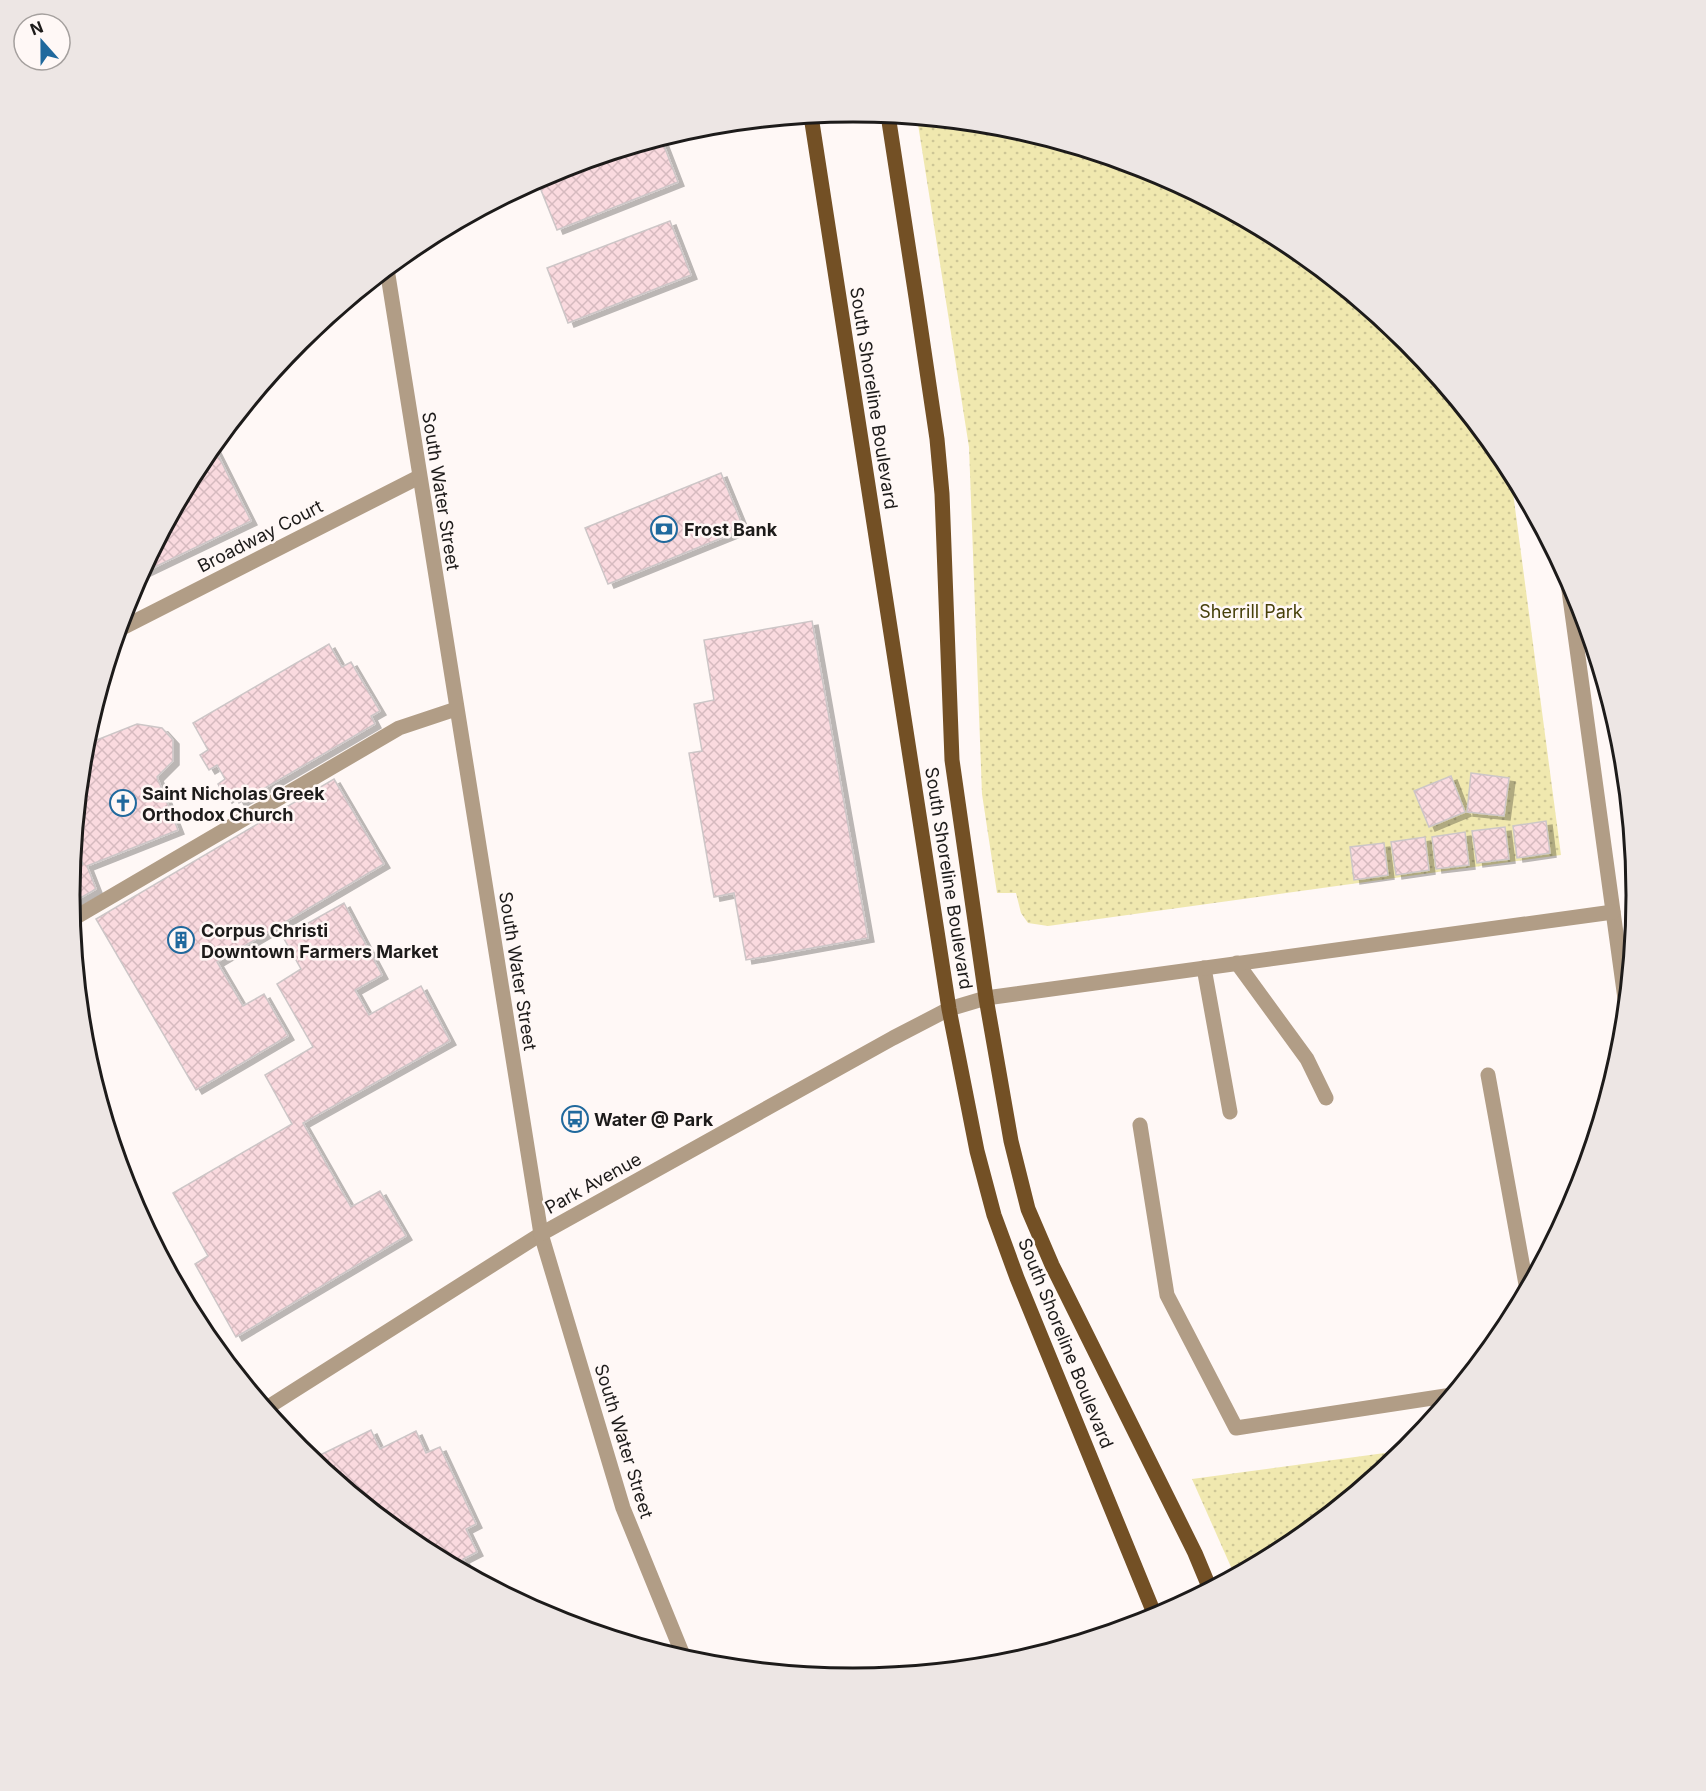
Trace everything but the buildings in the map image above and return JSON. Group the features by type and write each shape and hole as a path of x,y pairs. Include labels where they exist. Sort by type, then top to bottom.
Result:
{"main road":[{"name":"South Shoreline Boulevard","path":"889,123 937,440 942,494 952,760 986,998 1011,1141 1028,1209 1052,1265 1195,1553 1207,1582"},
{"name":"South Shoreline Boulevard","path":"812,124 949,1009 977,1151 994,1215 1017,1278 1152,1609"}],"street":[{"name":"South Water Street","path":"388,277 541,1234 623,1508 681,1649"},
{"name":"Broadway Court","path":"129,624 419,477"},
{"path":"1572,609 1622,977"},
{"path":"80,915 399,728 456,709"},
{"name":"Park Avenue","path":"271,1405 541,1234 892,1038 949,1009 986,998 1613,912"},
{"path":"1237,963 1307,1059 1326,1098"},
{"path":"1204,968 1230,1112"},
{"path":"1488,1075 1525,1278"},
{"path":"1140,1125 1167,1295 1236,1428 1443,1396"}],"green space":[{"name":"Sherrill Park","path":"918,125 1004,137 1053,148 1102,163 1195,202 1283,252 1363,314 1435,385 1467,425 1513,493 1561,855 1048,926 1028,923 1021,913 1016,893 997,893 982,794 969,447"},
{"path":"1389,1452 1324,1509 1283,1539 1232,1569 1192,1479"}],"place":[{"name":"Frost Bank","path":"664,529"},
{"name":"Saint Nicholas Greek Orthodox Church","path":"123,803"},
{"name":"Corpus Christi Downtown Farmers Market","path":"181,940"},
{"name":"Water @ Park","path":"575,1119"}]}
